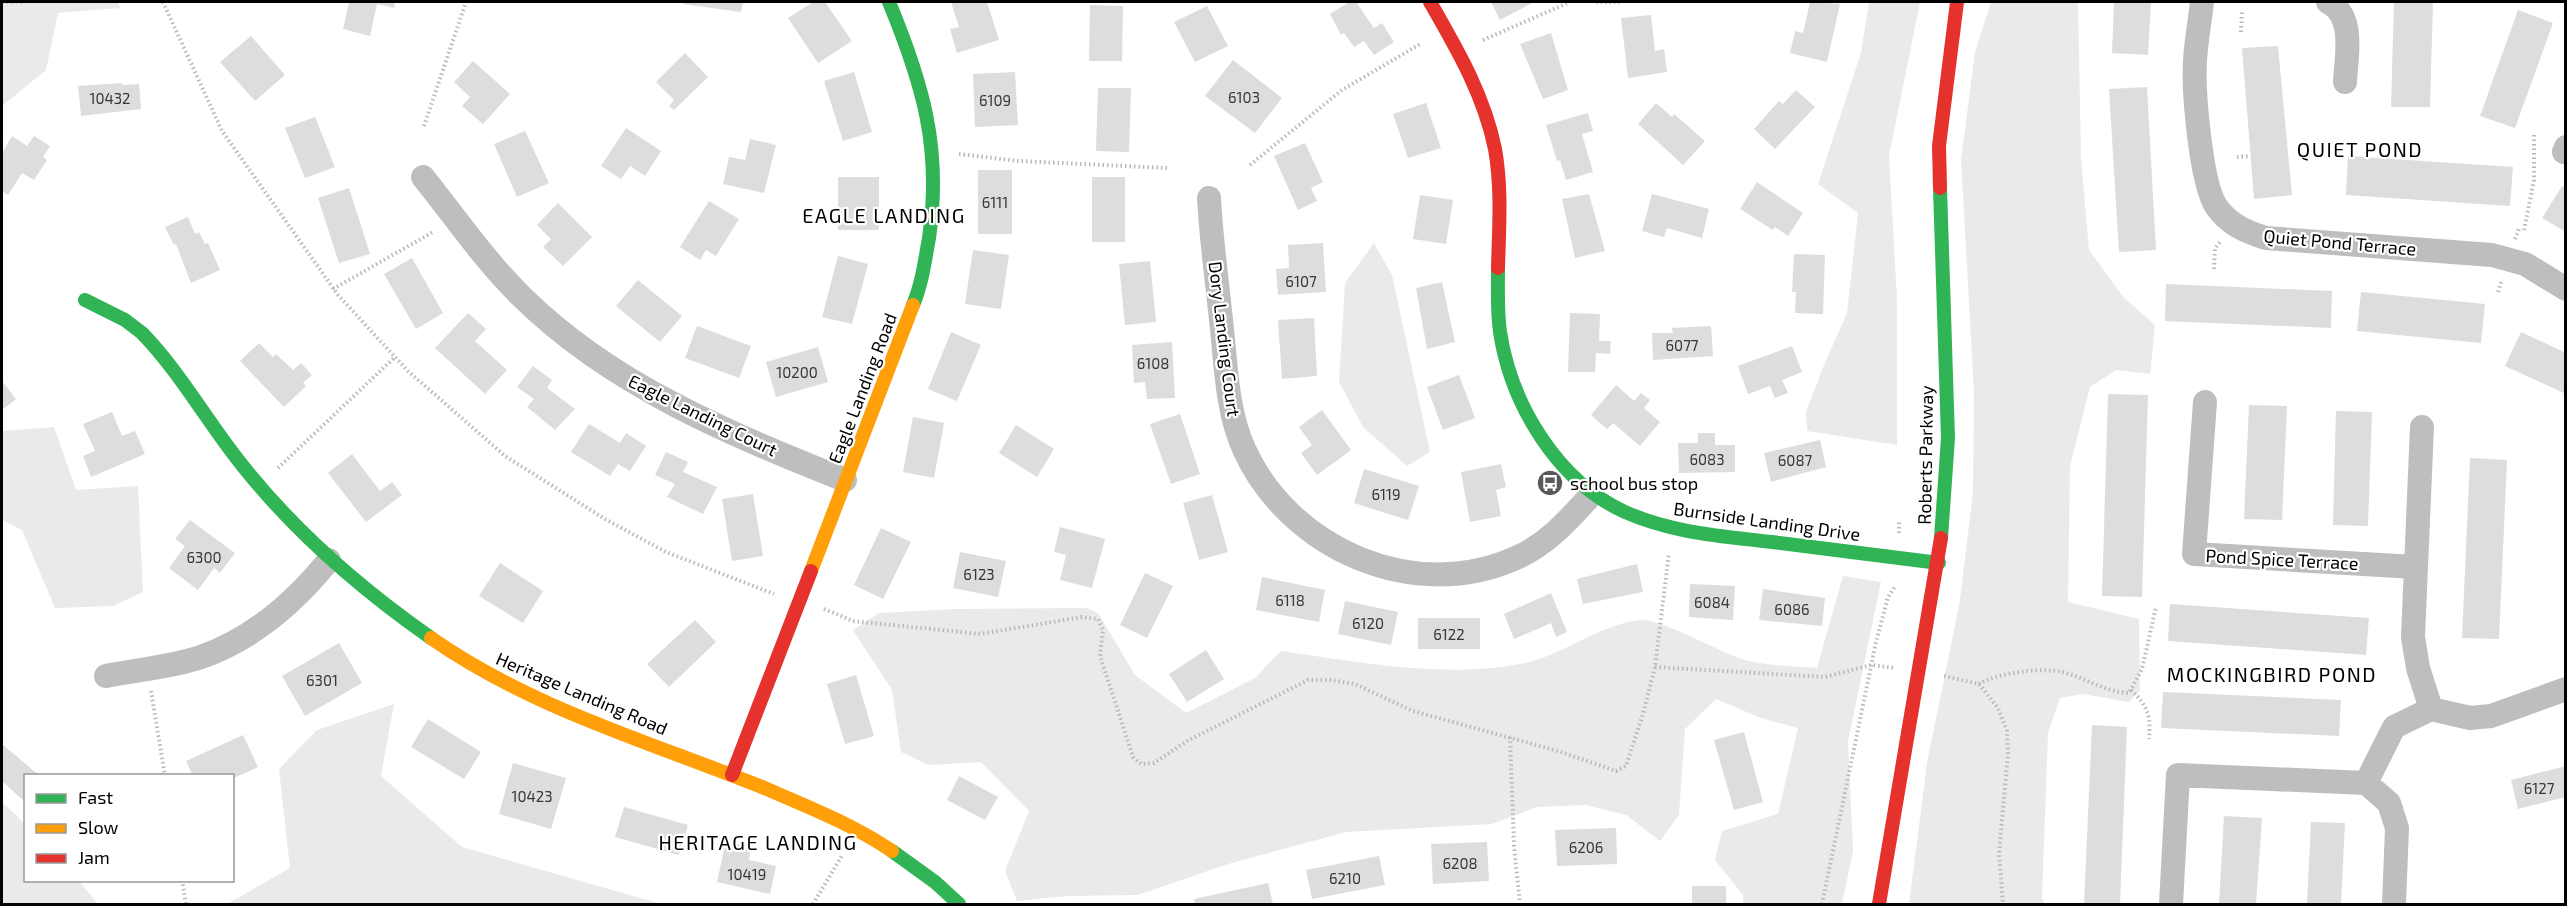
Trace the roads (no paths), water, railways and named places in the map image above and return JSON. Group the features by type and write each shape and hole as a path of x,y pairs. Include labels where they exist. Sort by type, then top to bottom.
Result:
{"street":[{"name":"Eagle Landing Road","path":"732,776 917,296 933,220 933,165 925,100 889,2"},
{"name":"Burnside Landing Drive","path":"1430,2 1474,82 1495,148 1500,188 1501,228 1498,307 1507,365 1518,394 1545,440 1593,493 1663,526 1688,532 1939,563"},
{"name":"Roberts Parkway","path":"1879,904 1939,563 1948,438 1939,146 1957,2"},
{"name":"Quiet Pond Terrace","path":"2202,2 2195,62 2203,166 2210,195 2226,219 2246,232 2266,238 2492,255 2525,264 2565,289"},
{"path":"2328,2 2338,9 2346,24 2345,82"},
{"name":"Eagle Landing Court","path":"423,177 494,268 522,297 582,349 665,400 845,480"},
{"name":"Dory Landing Court","path":"1209,198 1211,236 1234,418 1255,471 1268,490 1297,521 1321,539 1373,564 1414,573 1456,573 1500,564 1535,548 1560,528 1593,493"},
{"name":"Heritage Landing Road","path":"85,300 127,321 144,335 259,485 329,560 436,642 505,683 561,708 732,776 864,832 902,855 959,904"},
{"name":"Pond Spice Terrace","path":"2205,402 2194,554 2415,567"},
{"path":"2422,427 2413,637 2418,668 2431,709"},
{"path":"106,676 202,656 236,641 289,604 311,583 329,560"},
{"path":"2366,783 2394,726 2431,709 2469,718 2491,716 2565,689"},
{"path":"2171,904 2178,775 2366,783 2389,803 2397,828 2394,904"}],"place":[{"name":"school bus stop","path":"1550,483"}],"district":[{"name":"QUIET POND","path":"2360,149"},
{"name":"EAGLE LANDING","path":"884,215"},
{"name":"MOCKINGBIRD POND","path":"2272,674"},
{"name":"HERITAGE LANDING","path":"758,842"}]}
